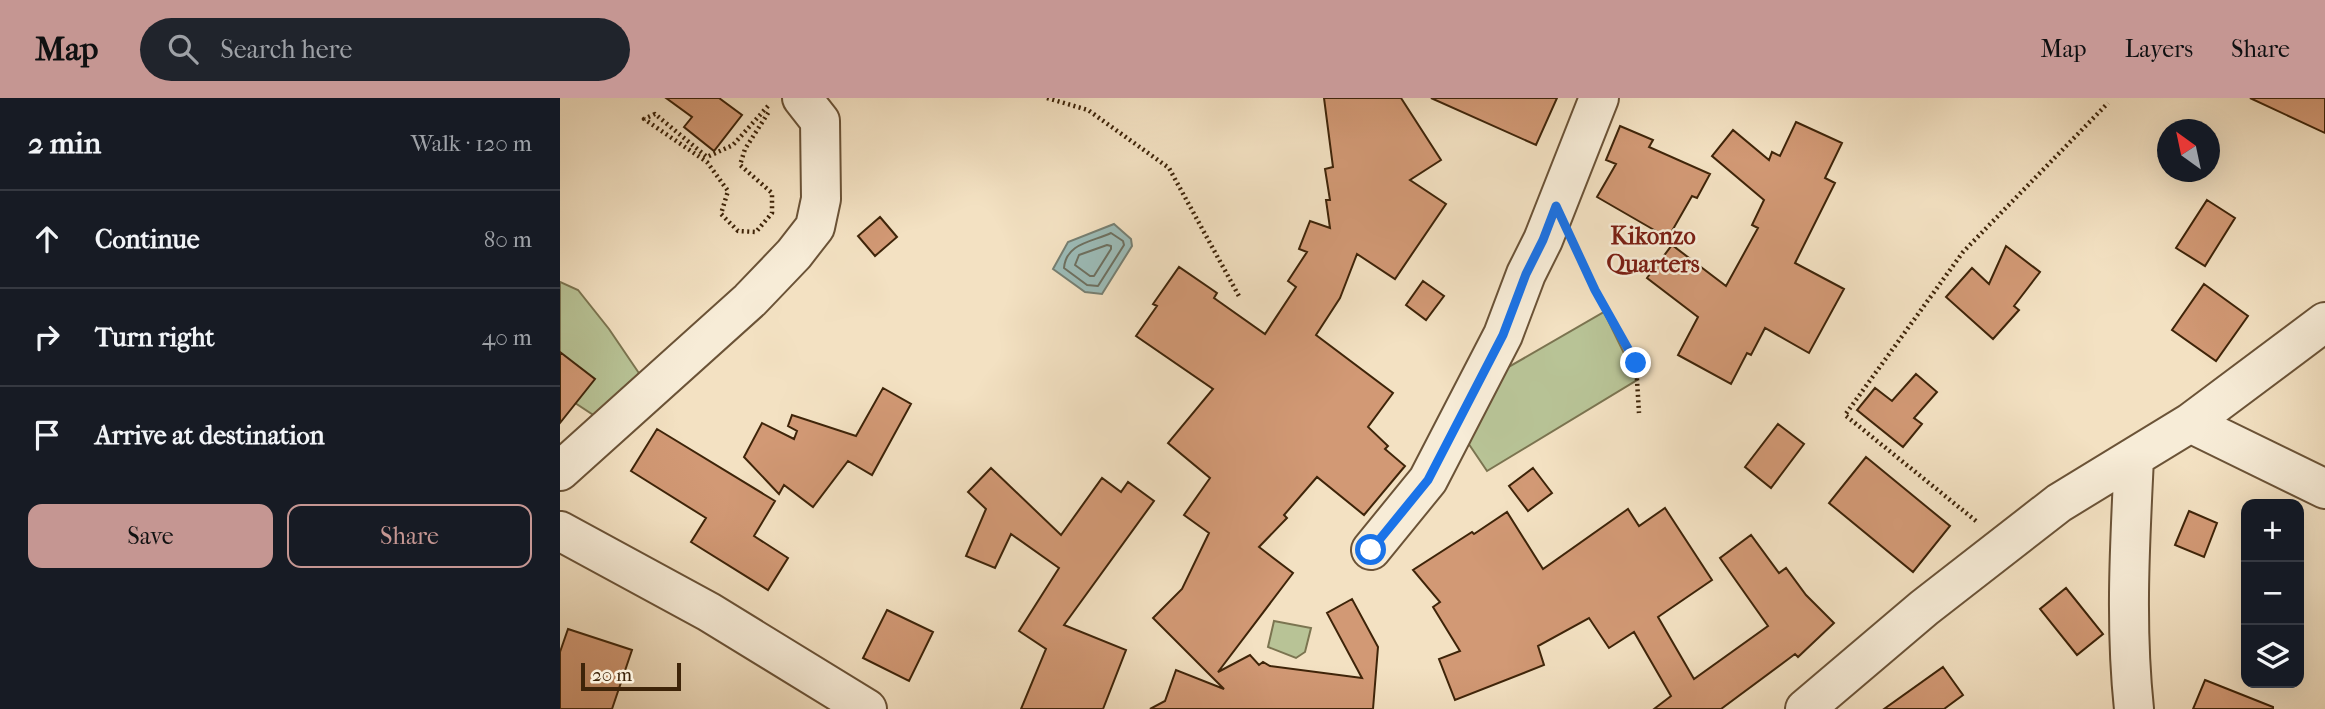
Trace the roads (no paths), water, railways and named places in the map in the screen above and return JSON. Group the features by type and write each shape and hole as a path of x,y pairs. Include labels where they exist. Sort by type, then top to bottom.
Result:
{"street":[{"path":"1371,550 1428,480 1503,335 1599,98"},
{"path":"560,471 750,300 794,254 815,227 821,199 804,106"},
{"path":"1805,709 2004,544 2059,503 2190,423 2325,322"},
{"path":"2190,423 2325,489"},
{"path":"2134,458 2129,548 2129,661 2134,709"},
{"path":"560,531 709,612 836,699 867,709"}],"water":[{"path":"1114,224 1131,239 1132,246 1102,294 1085,292 1053,269 1068,242"}],"district":[{"name":"Kikonzo Quarters","path":"1653,250"}]}
